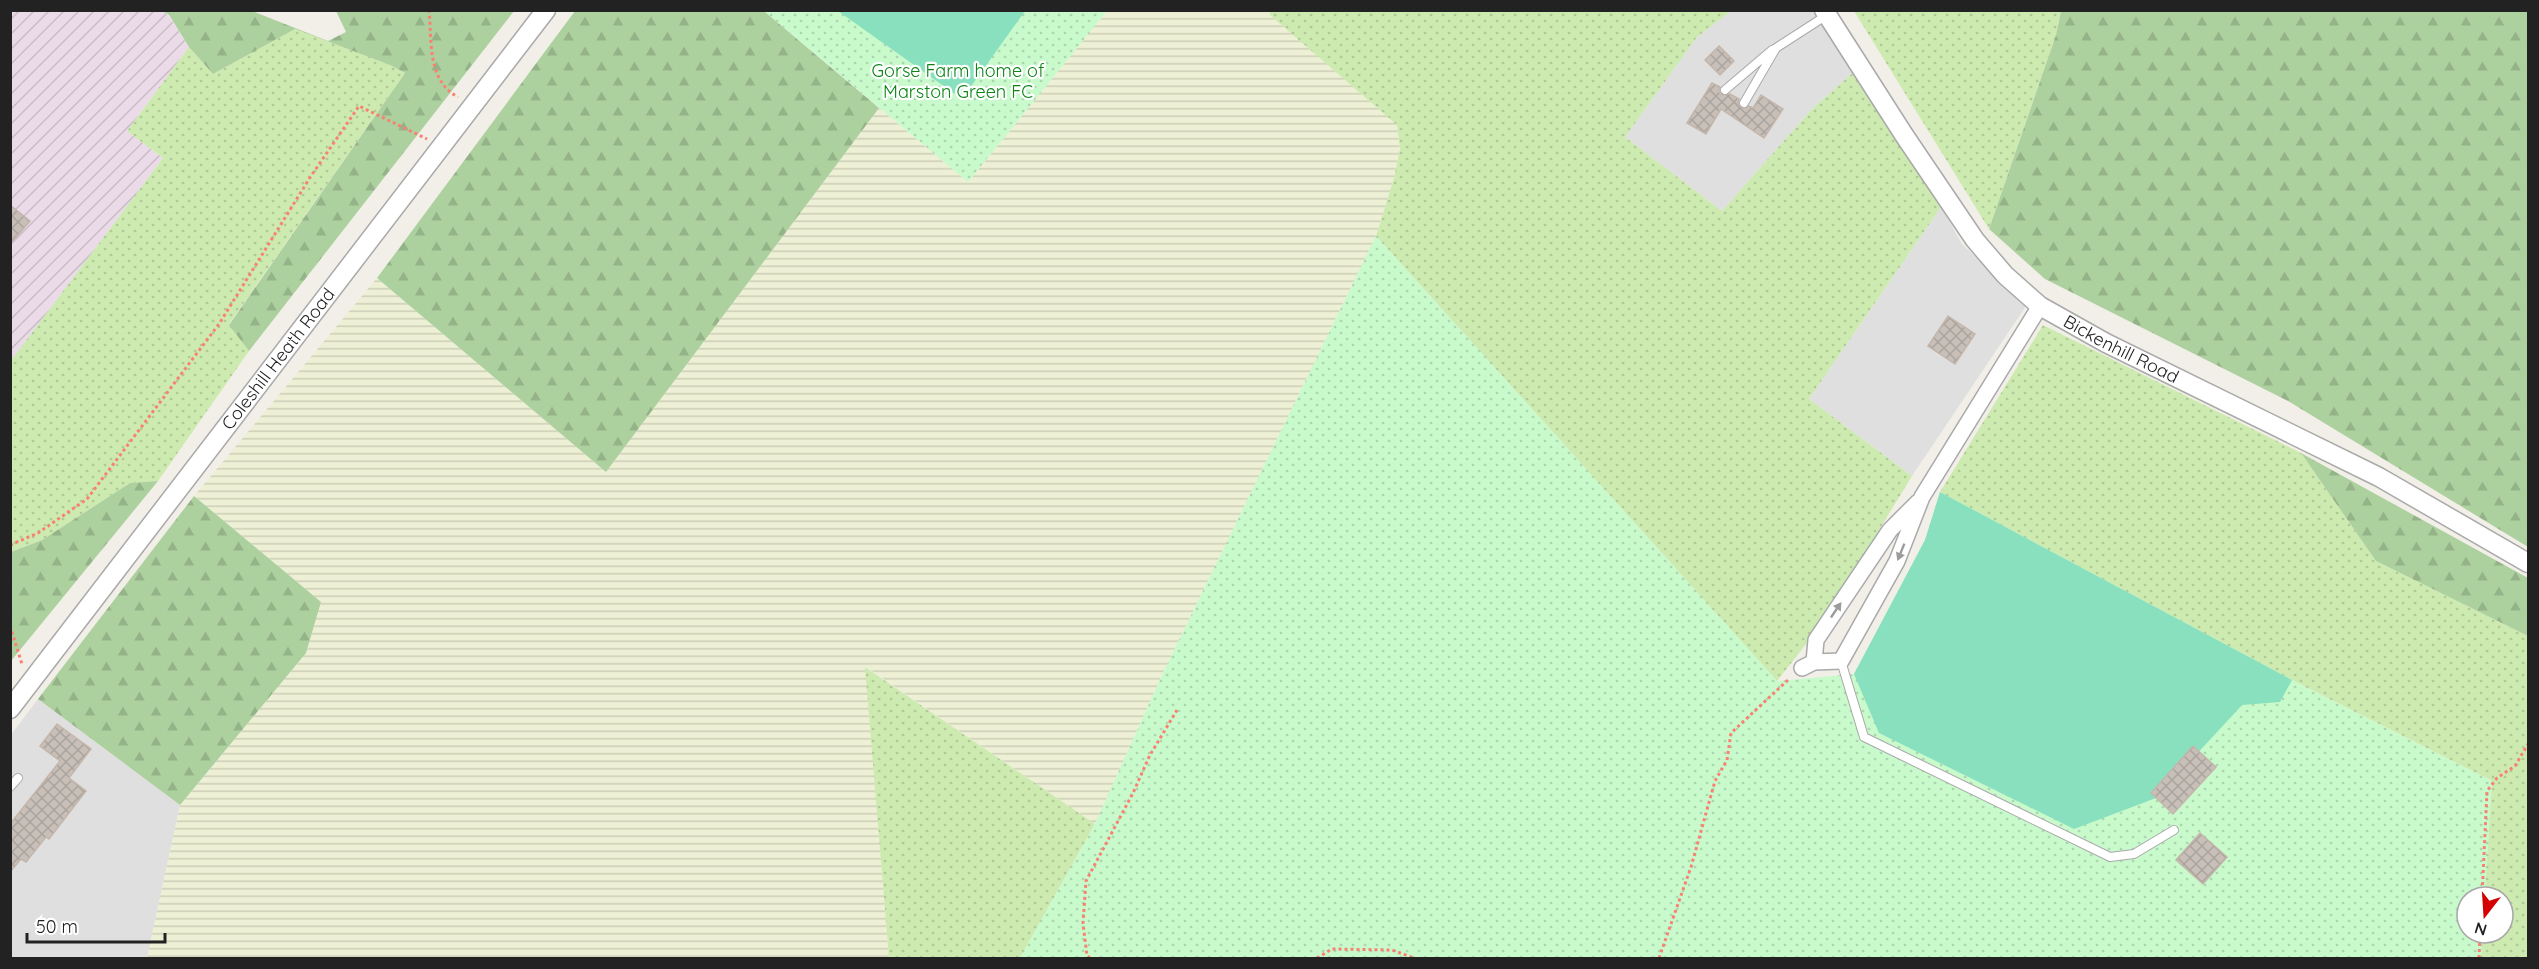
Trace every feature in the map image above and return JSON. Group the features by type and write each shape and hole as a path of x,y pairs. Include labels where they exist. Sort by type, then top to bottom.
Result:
{"street":[{"name":"Coleshill Heath Road","path":"10,709 546,10"},
{"name":"Bickenhill Road","path":"1825,13 1975,240 2005,275 2040,306 2106,343 2379,477 2529,563"},
{"path":"1922,497 1890,530 1816,640 1808,665 1841,661 1897,561 1922,497 2040,306"}],"lane":[{"path":"1725,90 1776,48 1825,13"},
{"path":"1744,103 1776,48"},
{"path":"1841,661 1864,737 2110,857 2134,854 2174,830"},
{"path":"10,787 18,778"}],"path":[{"path":"429,10 436,75 447,92 474,105"},
{"path":"10,545 38,533 87,499 219,324 311,176 359,106 442,146"},
{"path":"10,626 29,684"},
{"path":"1659,958 1691,867 1715,781 1727,760 1731,733 1770,695 1808,665"},
{"path":"1090,958 1087,956 1083,923 1086,881 1133,793 1149,755 1177,710"},
{"path":"2483,885 2487,791 2497,778 2515,766 2529,744"},
{"path":"1317,958 1332,949 1392,950 1414,958"}],"shaded area":[{"path":"11,11 162,11 168,15 189,47 127,131 163,158 11,362"},
{"path":"1731,11 1817,11 1856,70 1813,108 1722,211 1625,137 1697,37"},
{"path":"1941,207 1962,244 2026,306 1912,476 1809,399"},
{"path":"38,699 180,805 147,958 11,958 10,736"}],"green space":[{"path":"1270,10 1271,15 1397,125 1400,149 1394,178 1376,236 1162,675 1095,824 866,667 889,958 147,958 180,805 306,653 321,602 194,496 377,278 606,472 879,108 968,182 1107,11"},
{"path":"162,11 252,11 328,41 346,32 336,11 514,11 249,351 229,325 405,73 390,65 295,29 213,74 189,47 169,15"},
{"path":"575,11 764,11 879,108 606,472 377,278"},
{"name":"Gorse Farm home of Marston Green FC","path":"764,11 1107,11 968,182"},
{"path":"838,11 1025,11 962,99"},
{"path":"1270,11 1731,11 1697,37 1625,137 1722,211 1813,108 1856,70 1941,207 1809,399 1912,476 1821,625 1777,681 1376,236 1394,178 1400,149 1397,125 1270,15"},
{"path":"1854,11 2061,11 2056,35 1989,229"},
{"path":"2061,11 2528,11 2528,547 2288,401 2045,279 1989,229 2056,35"},
{"path":"295,29 388,64 405,73 229,324 249,351 158,481 130,483 42,540 11,552 10,362 163,158 127,131 189,47 213,74"},
{"path":"1376,236 1777,681 1854,674 1925,540 1940,492 2292,680 2492,781 2486,885 2455,885 2455,945 2482,945 2481,958 1020,958 1095,824 1162,675"},
{"path":"2043,325 2301,453 2376,561 2528,636 2528,958 2479,958 2480,945 2515,945 2515,885 2484,885 2492,781 2292,680 1940,492"},
{"path":"2301,453 2528,578 2528,636 2376,561"},
{"path":"158,481 11,661 11,552 42,540 130,483"},
{"path":"1940,492 2292,680 2280,702 2242,705 2156,798 2074,829 1879,733 1854,674 1925,540"},
{"path":"194,496 321,602 306,653 180,805 38,699"},
{"path":"865,667 1095,824 1020,958 889,958"}],"building":[{"path":"1719,46 1734,61 1720,75 1705,60"},
{"path":"1712,83 1720,87 1719,92 1722,95 1730,94 1739,99 1738,104 1742,108 1749,106 1753,108 1761,95 1783,109 1764,138 1721,109 1706,134 1687,123"},
{"path":"10,205 30,221 10,244"},
{"path":"1948,316 1975,334 1955,364 1928,346"},
{"path":"57,724 91,749 69,778 86,791 49,839 46,837 26,862 21,859 10,872 10,824 60,761 40,746"},
{"path":"2193,746 2216,767 2173,814 2151,793"},
{"path":"2200,833 2227,857 2203,884 2176,860"}]}
